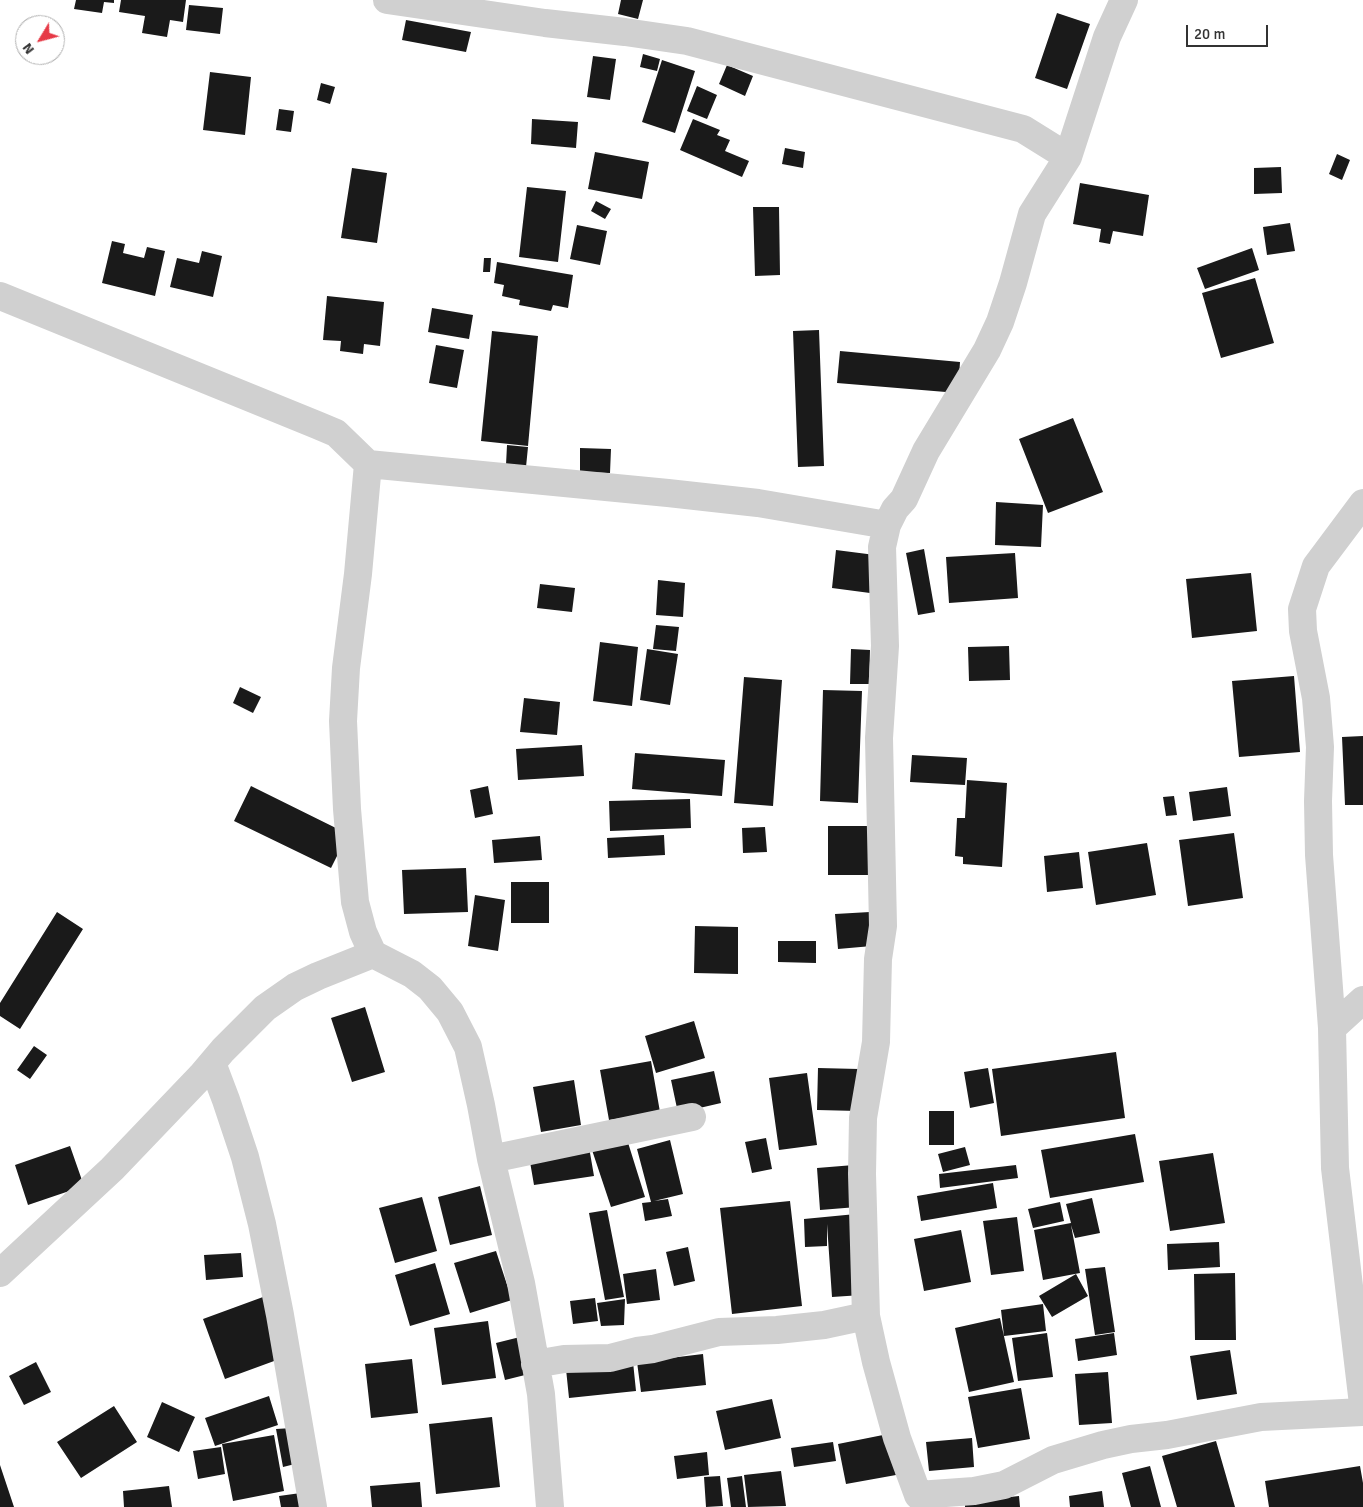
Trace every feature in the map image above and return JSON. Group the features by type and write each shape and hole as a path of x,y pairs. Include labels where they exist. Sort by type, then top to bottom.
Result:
{"street":[{"path":"387,0 545,24 625,32 687,41 1023,129 1068,157"},
{"path":"1124,0 1107,37 1068,157 1032,214 1000,322 987,350 926,451 904,499 895,508 887,524 882,547 885,646 879,738 883,926 878,959 876,1042 863,1118 862,1174 866,1316 890,1412 922,1501 1004,1484 1053,1460 1131,1439 1167,1435 1261,1417 1363,1412"},
{"path":"0,296 318,424 336,433 368,464 758,503 887,524"},
{"path":"368,464 342,721 355,902 363,932 373,954 412,974 430,988 450,1012 468,1047 481,1105 490,1159 521,1283 541,1394 550,1507"},
{"path":"1363,504 1316,566 1302,609 1303,631 1316,698 1320,747 1319,856 1332,1028 1335,1168 1363,1404"},
{"path":"0,1273 112,1169 265,1008 295,987 373,954"},
{"path":"1332,1028 1363,1000"},
{"path":"212,1063 245,1157 262,1224 280,1315 313,1507"},
{"path":"490,1159 692,1117"},
{"path":"535,1364 564,1359 610,1358 719,1332 777,1330 824,1325 866,1316"}],"building":[{"path":"76,0 114,0 114,3 104,2 102,13 74,9"},
{"path":"121,0 186,0 183,22 170,20 167,37 142,33 145,16 119,12"},
{"path":"621,0 643,0 638,19 618,14"},
{"path":"189,5 223,8 220,34 186,30"},
{"path":"1057,13 1090,24 1067,89 1035,78"},
{"path":"406,20 471,32 466,52 402,40"},
{"path":"643,54 660,59 657,71 640,67"},
{"path":"593,56 616,59 610,100 587,97"},
{"path":"662,60 695,71 675,133 642,122"},
{"path":"727,65 753,76 745,96 719,84"},
{"path":"210,72 251,77 245,135 203,130"},
{"path":"321,83 335,87 330,104 317,100"},
{"path":"697,86 717,95 707,119 687,111"},
{"path":"279,109 294,111 291,132 276,130"},
{"path":"532,119 578,122 576,148 531,144"},
{"path":"693,119 720,130 717,135 730,140 725,151 749,161 742,177 680,150"},
{"path":"785,148 805,152 803,168 782,164"},
{"path":"595,152 649,162 642,199 588,189"},
{"path":"1337,154 1350,160 1342,180 1329,174"},
{"path":"1281,167 1282,193 1254,194 1254,168"},
{"path":"352,168 387,173 377,243 341,238"},
{"path":"1080,183 1149,195 1143,236 1113,231 1110,244 1099,242 1101,229 1073,224"},
{"path":"527,187 566,191 558,262 519,257"},
{"path":"596,201 611,209 605,219 591,211"},
{"path":"753,207 779,207 780,275 755,276"},
{"path":"1290,223 1295,251 1267,255 1263,227"},
{"path":"577,225 607,231 600,265 570,259"},
{"path":"112,241 125,244 123,253 144,258 147,247 165,251 155,296 102,283"},
{"path":"1252,248 1259,270 1205,289 1197,268"},
{"path":"202,251 222,256 213,297 170,287 177,258 199,263"},
{"path":"484,258 491,258 490,272 483,272"},
{"path":"497,262 573,275 568,308 553,305 551,311 519,305 520,300 502,296 504,285 494,283"},
{"path":"1255,278 1274,343 1221,358 1202,293"},
{"path":"327,296 384,302 380,346 364,344 363,354 340,351 341,341 323,340"},
{"path":"432,308 473,315 469,339 428,332"},
{"path":"819,330 824,466 798,467 793,331"},
{"path":"492,331 538,336 528,446 481,441"},
{"path":"436,345 464,350 457,388 429,383"},
{"path":"840,351 960,362 958,393 837,383"},
{"path":"1073,418 1103,492 1048,513 1019,439"},
{"path":"507,445 528,447 526,467 506,465"},
{"path":"580,448 611,449 610,473 580,472"},
{"path":"996,502 1043,505 1041,547 995,545"},
{"path":"924,549 935,612 918,615 906,553"},
{"path":"836,550 875,555 870,593 832,588"},
{"path":"1015,553 1018,598 949,603 946,557"},
{"path":"1251,573 1257,631 1192,638 1186,579"},
{"path":"658,580 685,583 683,617 656,615"},
{"path":"540,584 575,588 572,612 537,608"},
{"path":"656,625 679,627 676,651 653,649"},
{"path":"600,642 638,647 632,706 593,701"},
{"path":"1009,646 1010,680 969,681 968,647"},
{"path":"647,649 678,654 670,705 640,700"},
{"path":"851,649 870,650 869,684 850,684"},
{"path":"1294,676 1300,752 1239,757 1232,681"},
{"path":"744,677 782,680 773,806 734,803"},
{"path":"240,687 261,697 253,713 233,703"},
{"path":"823,690 862,691 858,803 820,801"},
{"path":"524,698 560,702 557,735 520,732"},
{"path":"1363,736 1363,805 1345,805 1342,737"},
{"path":"582,745 584,776 518,780 516,749"},
{"path":"635,753 725,760 722,796 632,789"},
{"path":"912,755 967,758 965,785 910,782"},
{"path":"967,780 1007,783 1002,867 963,864 963,857 955,856 957,818 965,818"},
{"path":"251,786 348,834 331,868 234,821"},
{"path":"488,786 493,814 475,818 470,790"},
{"path":"1227,787 1231,816 1193,821 1189,792"},
{"path":"1174,796 1177,815 1166,816 1163,797"},
{"path":"690,799 691,828 610,831 609,801"},
{"path":"828,826 874,826 874,875 828,875"},
{"path":"765,827 767,852 743,853 742,828"},
{"path":"1234,833 1243,898 1188,906 1179,840"},
{"path":"664,835 665,855 608,858 607,838"},
{"path":"540,836 542,860 494,863 492,840"},
{"path":"1147,843 1156,895 1096,905 1088,852"},
{"path":"1079,852 1083,888 1047,892 1044,856"},
{"path":"466,868 468,912 404,914 402,870"},
{"path":"511,882 549,882 549,923 511,923"},
{"path":"475,895 505,900 498,951 468,946"},
{"path":"57,912 83,929 20,1029 0,1016 0,1003"},
{"path":"870,912 872,946 838,949 835,914"},
{"path":"695,926 738,927 738,974 694,973"},
{"path":"778,941 816,941 816,963 778,962"},
{"path":"365,1007 385,1072 352,1082 331,1018"},
{"path":"694,1021 705,1058 656,1073 645,1036"},
{"path":"34,1046 47,1055 30,1079 17,1070"},
{"path":"1116,1052 1125,1118 1001,1136 992,1069"},
{"path":"651,1061 660,1112 609,1120 600,1070"},
{"path":"818,1068 859,1069 858,1111 817,1110"},
{"path":"988,1068 994,1103 970,1108 964,1072"},
{"path":"714,1071 721,1103 678,1113 671,1080"},
{"path":"807,1073 817,1145 779,1150 769,1078"},
{"path":"574,1080 581,1125 541,1132 533,1087"},
{"path":"929,1111 954,1111 954,1145 929,1145"},
{"path":"625,1133 645,1197 611,1207 590,1144"},
{"path":"1135,1134 1144,1182 1050,1198 1041,1150"},
{"path":"766,1138 772,1169 752,1173 745,1142"},
{"path":"670,1140 683,1194 654,1201 668,1199 672,1216 645,1221 642,1203 651,1202 637,1149"},
{"path":"70,1146 84,1186 28,1205 15,1165"},
{"path":"589,1147 594,1176 534,1185 529,1156"},
{"path":"965,1147 970,1165 943,1172 938,1154"},
{"path":"1213,1153 1225,1223 1170,1231 1159,1161"},
{"path":"854,1165 857,1207 820,1210 817,1168"},
{"path":"1016,1165 1018,1178 940,1188 939,1174"},
{"path":"993,1183 997,1208 921,1221 917,1196"},
{"path":"480,1186 492,1235 450,1245 438,1197"},
{"path":"422,1197 437,1251 395,1263 379,1208"},
{"path":"1092,1198 1100,1233 1075,1238 1071,1225 1080,1273 1043,1280 1034,1230 1071,1223 1066,1204"},
{"path":"790,1201 802,1306 732,1314 720,1208"},
{"path":"1060,1202 1064,1221 1033,1228 1028,1209"},
{"path":"607,1210 624,1297 605,1300 589,1213"},
{"path":"856,1214 862,1295 832,1297 827,1224 827,1246 805,1247 804,1219"},
{"path":"1017,1217 1024,1271 991,1275 983,1221"},
{"path":"961,1230 971,1282 924,1291 914,1239"},
{"path":"1219,1242 1220,1267 1168,1270 1167,1244"},
{"path":"688,1247 695,1281 674,1286 666,1252"},
{"path":"496,1251 512,1300 470,1313 454,1263"},
{"path":"241,1253 243,1277 206,1280 204,1255"},
{"path":"435,1263 450,1314 410,1326 395,1275"},
{"path":"1105,1267 1115,1332 1095,1335 1085,1269"},
{"path":"656,1269 660,1300 627,1304 623,1274"},
{"path":"1235,1273 1236,1340 1195,1340 1194,1274"},
{"path":"1076,1274 1088,1296 1052,1317 1039,1296"},
{"path":"263,1297 285,1357 225,1379 203,1319"},
{"path":"595,1298 598,1321 573,1324 570,1301"},
{"path":"625,1299 624,1325 601,1326 597,1303"},
{"path":"1043,1304 1046,1331 1004,1336 1001,1310"},
{"path":"1000,1318 1014,1382 969,1392 955,1328"},
{"path":"488,1321 496,1378 442,1385 434,1328"},
{"path":"1047,1333 1053,1377 1018,1381 1012,1338"},
{"path":"1114,1333 1117,1355 1078,1361 1075,1339"},
{"path":"520,1337 529,1374 505,1380 496,1343"},
{"path":"1230,1350 1237,1394 1197,1400 1190,1356"},
{"path":"703,1354 706,1385 641,1392 637,1362"},
{"path":"412,1359 418,1413 371,1418 365,1364"},
{"path":"36,1362 51,1392 24,1405 9,1376"},
{"path":"633,1362 636,1391 569,1398 566,1369"},
{"path":"1108,1372 1112,1423 1079,1425 1075,1374"},
{"path":"1021,1388 1030,1439 978,1448 968,1397"},
{"path":"269,1396 278,1425 215,1446 205,1418"},
{"path":"772,1399 781,1438 725,1450 716,1411"},
{"path":"162,1402 195,1417 179,1452 147,1437"},
{"path":"114,1406 137,1442 81,1478 57,1442"},
{"path":"492,1417 500,1487 436,1494 429,1424"},
{"path":"293,1428 299,1463 283,1467 276,1429"},
{"path":"888,1434 896,1475 846,1484 838,1444"},
{"path":"274,1435 284,1491 233,1501 222,1444"},
{"path":"972,1438 974,1467 929,1471 926,1442"},
{"path":"1216,1441 1235,1507 1177,1507 1162,1456"},
{"path":"833,1442 836,1461 794,1467 791,1448"},
{"path":"221,1447 225,1474 198,1479 193,1451"},
{"path":"707,1452 709,1475 677,1479 674,1456"},
{"path":"0,1465 14,1507 0,1507"},
{"path":"1150,1466 1161,1507 1131,1507 1122,1473"},
{"path":"1360,1466 1363,1483 1363,1507 1269,1507 1265,1481"},
{"path":"781,1471 786,1506 748,1507 744,1475"},
{"path":"720,1476 723,1506 706,1507 704,1477"},
{"path":"742,1476 746,1507 731,1507 727,1478"},
{"path":"420,1482 422,1507 372,1507 370,1486"},
{"path":"169,1486 172,1507 124,1507 123,1491"},
{"path":"1102,1491 1104,1507 1070,1507 1069,1496"},
{"path":"308,1492 310,1507 281,1507 279,1496"},
{"path":"1019,1496 1020,1507 965,1507 965,1502"}]}
